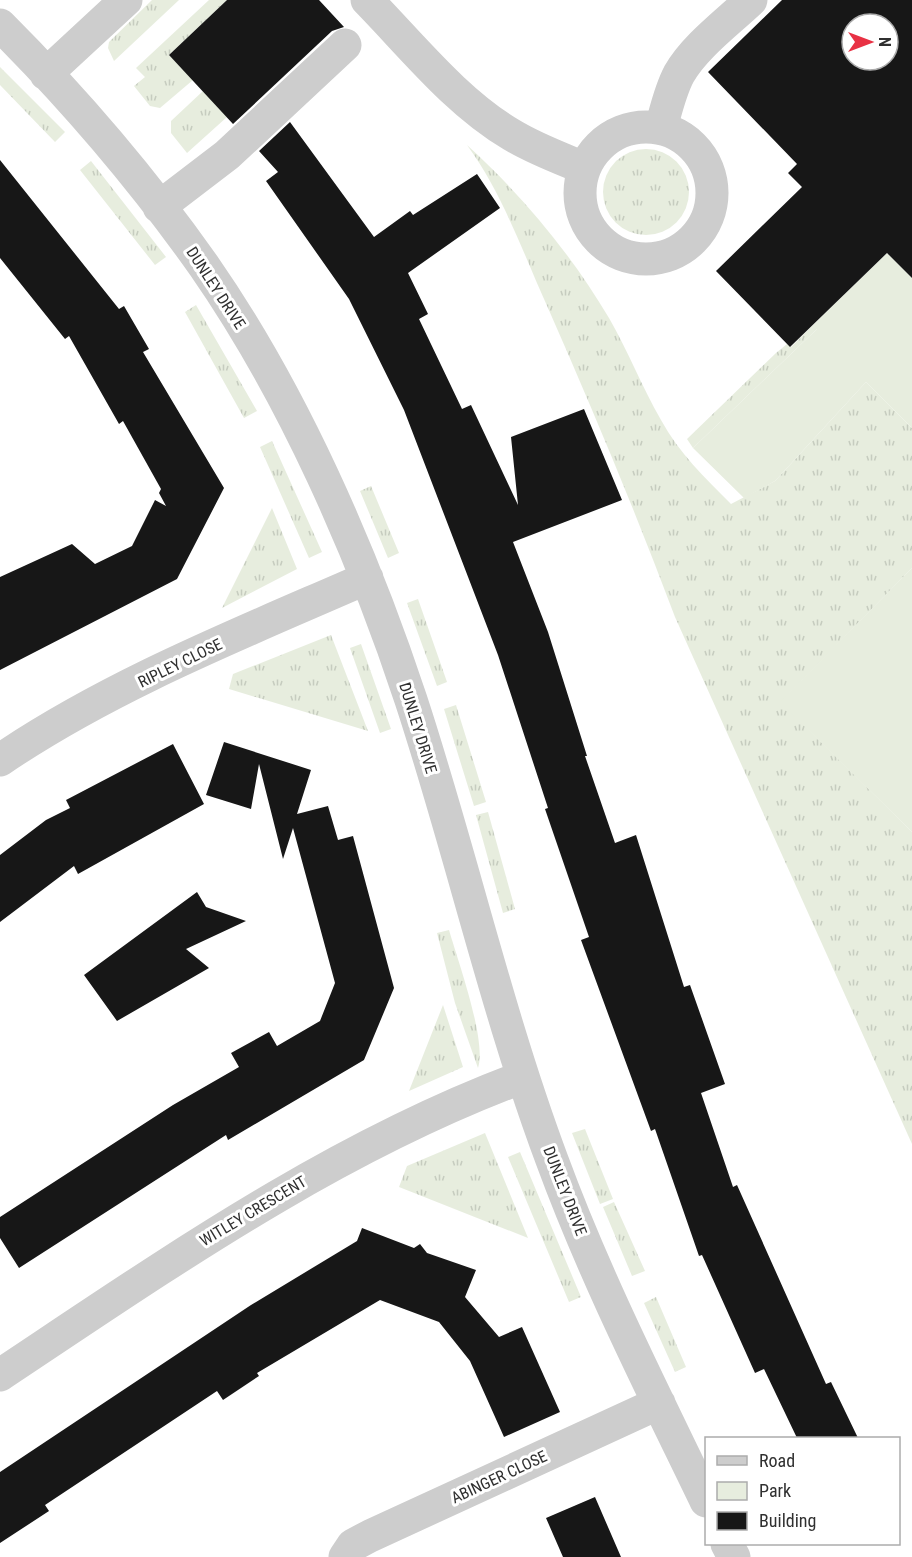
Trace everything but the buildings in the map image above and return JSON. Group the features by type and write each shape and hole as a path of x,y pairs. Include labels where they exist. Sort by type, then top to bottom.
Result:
{"street":[{"path":"46,74 126,0"},
{"path":"367,0 451,86 488,118 528,144 584,168"},
{"path":"661,128 673,87 680,72 751,0"},
{"name":"DUNLEY DRIVE","path":"0,25 46,74 159,207 204,266 254,346 319,469 367,578 412,704 523,1077 552,1159 586,1245 705,1499"},
{"path":"159,207 227,155 345,45"},
{"path":"642,126 661,128 682,137 699,152 709,173 712,195 708,218 695,237 678,251 656,258 633,258 612,250 594,236 584,216 580,194 584,168 603,142 619,131 642,126"},
{"name":"RIPLEY CLOSE","path":"0,760 100,701 248,630 367,578"},
{"name":"WITLEY CRESCENT","path":"0,1375 161,1268 286,1191 411,1126 523,1077"},
{"name":"ABINGER CLOSE","path":"345,1557 353,1545 370,1536 659,1403"}],"green space":[{"path":"152,0 179,0 114,61 108,48 109,42"},
{"path":"209,0 227,0 169,55 193,80 160,108 150,106 134,86 145,77 136,68"},
{"path":"0,67 65,132 55,142 0,85"},
{"path":"203,91 227,117 187,153 171,133 171,121"},
{"path":"467,145 526,205 579,271 609,318 668,432 693,465 731,504 775,481 866,382 912,428 912,568 781,702 912,832 912,1144 675,617 614,462 512,224 491,183"},
{"path":"638,149 654,149 677,161 686,175 689,192 686,209 677,223 654,235 638,235 622,228 610,216 603,200 603,184 610,168 622,156"},
{"path":"91,161 166,257 155,265 80,170"},
{"path":"887,253 912,278 912,428 866,382 775,481 744,498 693,448 817,329 813,325"},
{"path":"196,305 257,411 244,418 185,312"},
{"path":"813,325 818,328 693,448 687,439 776,353 787,344 791,347"},
{"path":"272,441 322,552 309,558 260,447"},
{"path":"371,486 399,553 388,558 360,491"},
{"path":"272,508 297,569 222,608"},
{"path":"912,568 912,832 780,702"},
{"path":"418,599 447,682 437,686 407,603"},
{"path":"331,635 368,731 229,689 233,674"},
{"path":"361,644 391,729 380,733 350,648"},
{"path":"456,705 486,802 474,806 444,709"},
{"path":"488,812 515,909 503,913 476,815"},
{"path":"449,930 465,980 479,1039 478,1068 455,1003 437,933"},
{"path":"443,1005 463,1067 409,1091"},
{"path":"585,1129 613,1199 600,1204 572,1133"},
{"path":"485,1133 528,1238 399,1187 407,1166"},
{"path":"520,1152 581,1297 569,1302 508,1157"},
{"path":"614,1202 645,1271 632,1276 603,1207"},
{"path":"656,1297 686,1367 675,1372 644,1303"}]}
